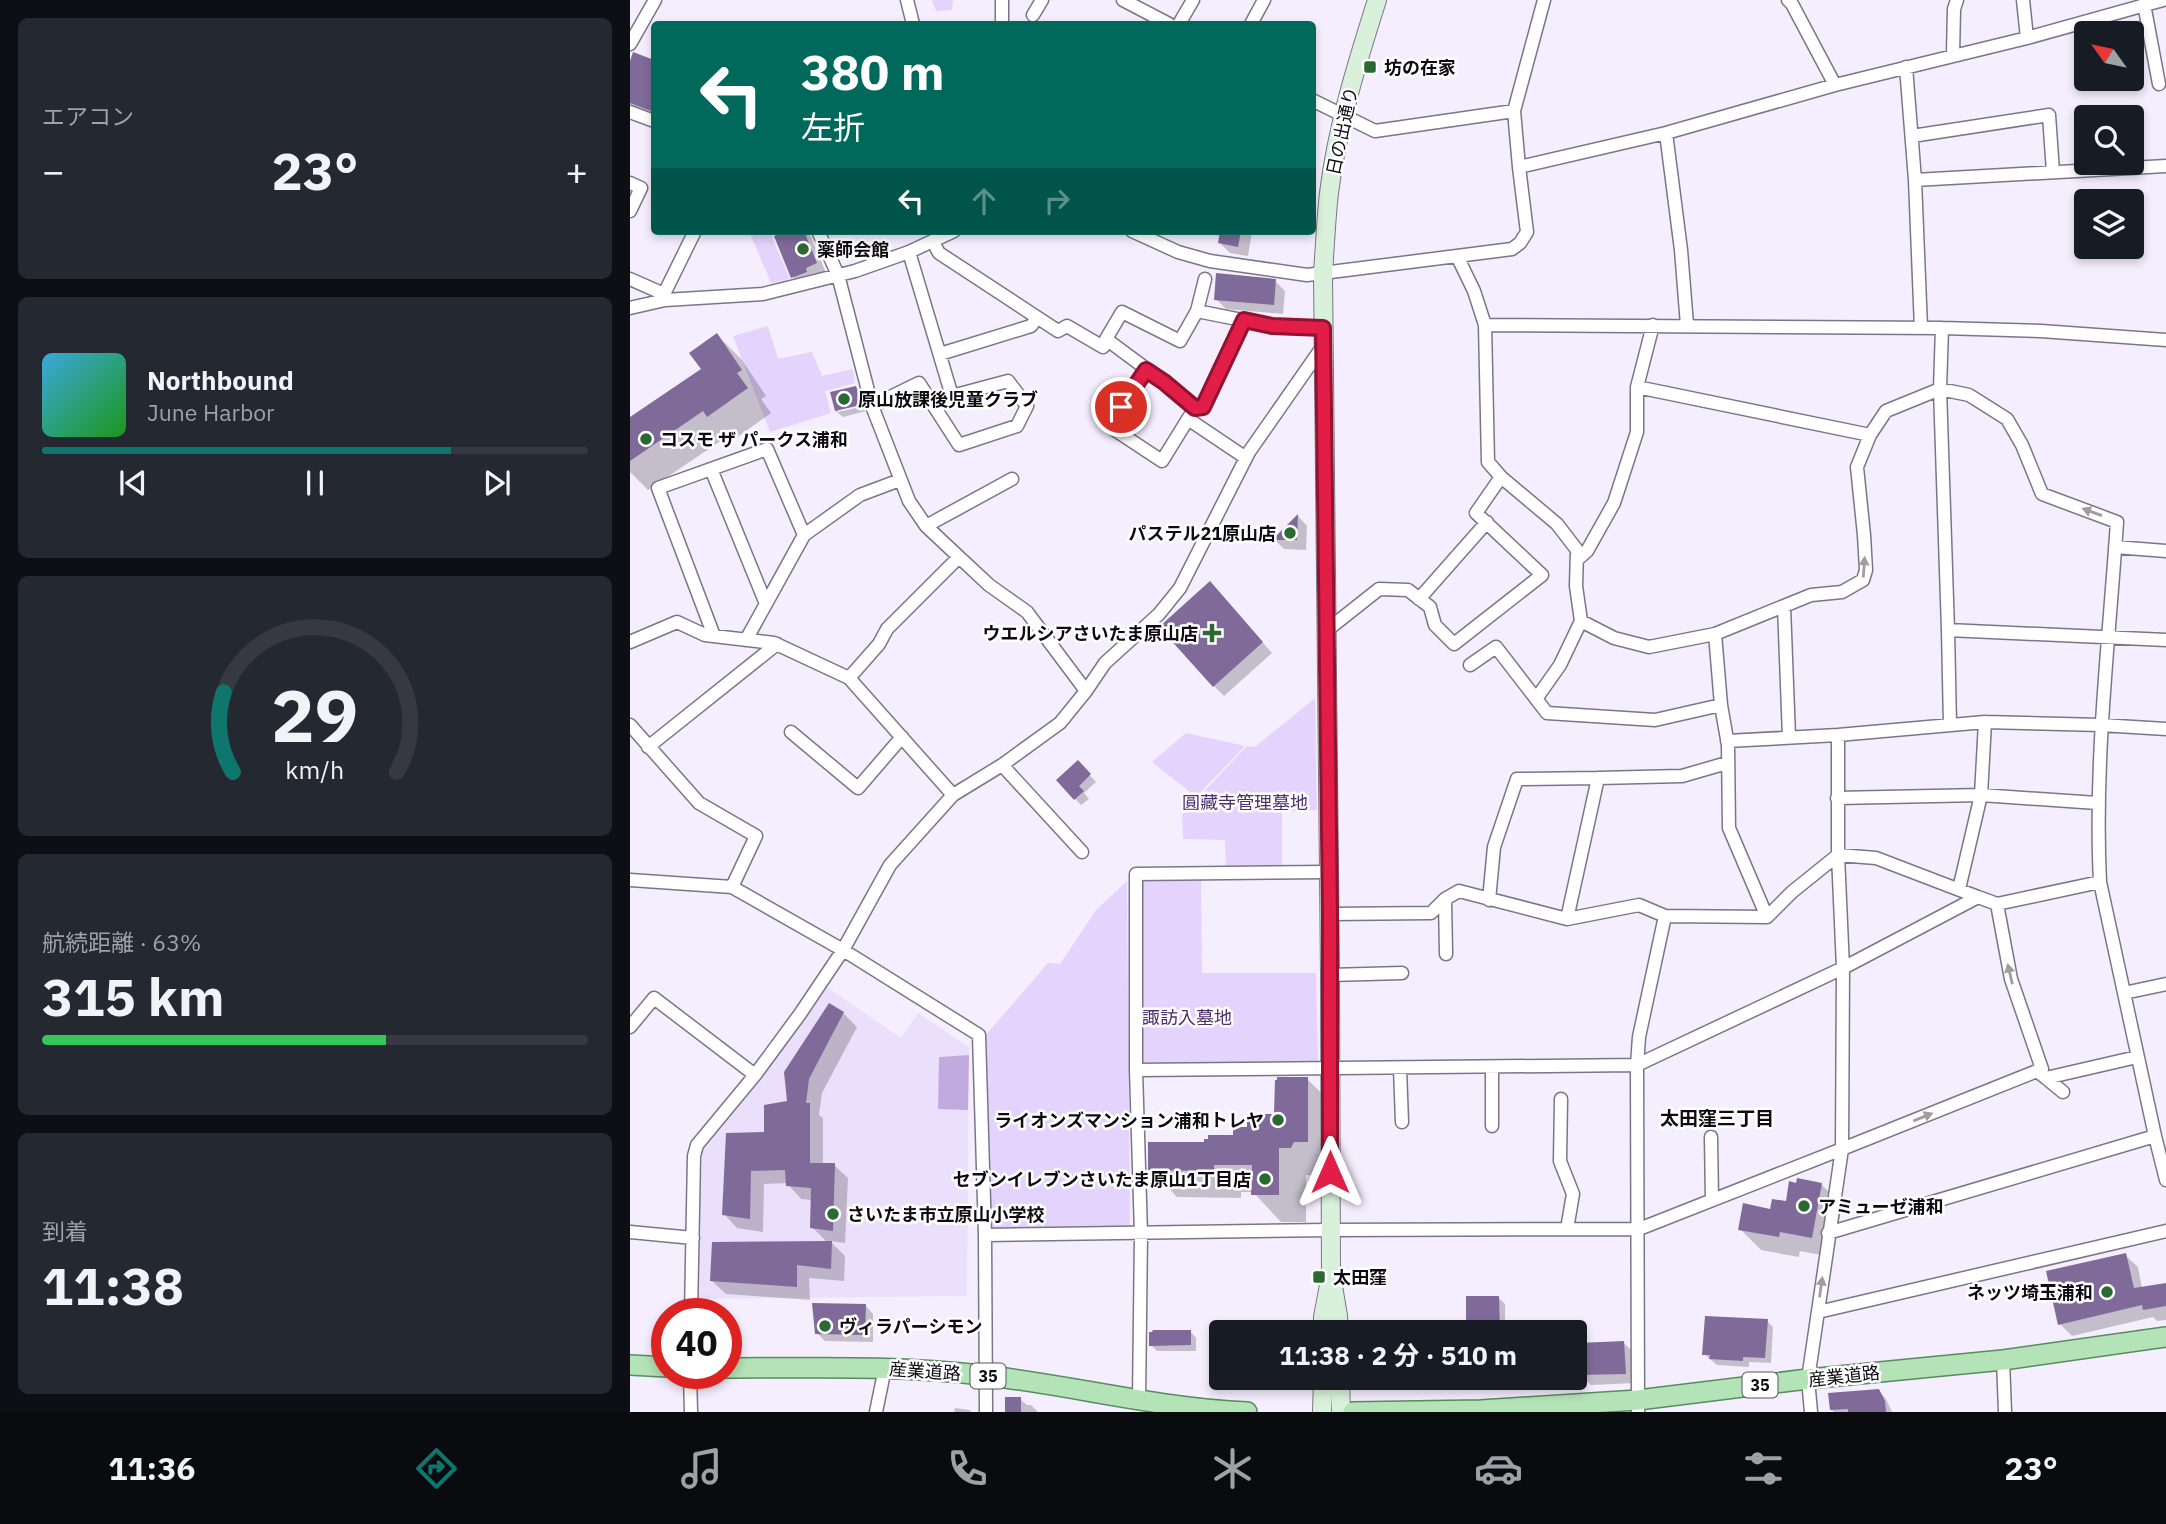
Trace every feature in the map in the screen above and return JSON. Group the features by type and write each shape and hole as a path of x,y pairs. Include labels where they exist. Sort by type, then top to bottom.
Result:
{"main road":[{"name":"産業道路","path":"1353,1412 1638,1406 1808,1379 2003,1360 2166,1337"},
{"path":"630,1366 651,1367"},
{"name":"産業道路","path":"742,1368 885,1368 985,1375 1201,1410 1247,1412"}],"street":[{"path":"630,44 655,0"},
{"path":"907,0 912,21"},
{"path":"1002,0 1002,21"},
{"path":"1033,15 1042,0"},
{"path":"1123,0 1163,21"},
{"path":"1182,21 1193,0"},
{"path":"1253,21 1264,0"},
{"name":"日の出通り","path":"1338,1320 1331,1274 1330,1230 1330,914 1323,273 1329,192 1344,116 1377,0"},
{"path":"1141,235 1178,252 1210,261 1307,275 1512,249 1527,232 1514,111 1544,0"},
{"path":"1788,0 1835,85"},
{"path":"1954,54 1954,9 1957,0"},
{"path":"2023,0 2027,38"},
{"path":"1519,167 1666,132 1906,66 2027,38 2163,0"},
{"path":"2144,4 2159,84"},
{"path":"1906,66 1915,180 1921,328"},
{"path":"1316,102 1374,131 1514,111"},
{"path":"630,112 651,120"},
{"path":"1912,136 2049,115 2053,172"},
{"path":"1666,132 1681,250 1687,326"},
{"path":"1915,180 2166,166"},
{"path":"630,183 641,188 630,211"},
{"path":"664,297 693,235"},
{"path":"820,235 838,275 872,406 909,501 926,526 989,584 1027,612 1086,691"},
{"path":"630,308 664,297 763,294 909,253 946,235"},
{"path":"933,242 939,253 1058,331 1067,326 1103,347 1122,312 1180,341 1197,311 1205,279"},
{"path":"872,406 919,383 960,445 1017,426 1027,406 1008,382 952,396 909,253"},
{"path":"1457,256 1474,292 1485,325 1488,462 1501,477 1558,524 1577,550 1576,586 1581,621 1560,665 1536,699"},
{"path":"630,279 664,297"},
{"path":"1197,311 1272,326 1323,328"},
{"path":"940,354 1031,326 1037,317"},
{"path":"1146,370 1109,426 1162,461 1192,413 1203,407 1244,320"},
{"path":"1485,325 1942,328 2041,331 2166,341"},
{"path":"1578,559 1587,551 1614,503 1637,432 1637,387 1653,325"},
{"path":"1942,328 1940,389 1950,725"},
{"path":"1108,341 1164,382 1192,413 1247,458"},
{"path":"691,1298 694,1156 697,1144 755,1075 800,1014 843,950 890,865 953,795 1002,765 1060,723 1105,663 1159,614 1180,588 1247,458 1323,346"},
{"path":"1637,387 1870,435"},
{"path":"1581,621 1614,638 1649,647 1716,634 1811,596 1842,592 1863,580 1866,570 1857,467 1870,435 1886,411 1940,389 1969,395 2007,419 2022,445 2042,494 2117,522 2097,803 2100,882 2166,1180"},
{"path":"714,636 658,488 767,449 804,535"},
{"path":"711,469 766,604"},
{"path":"1326,631 1380,589 1408,590 1430,607 1436,625 1454,644 1542,575 1476,513 1501,477"},
{"path":"926,526 1012,479"},
{"path":"746,640 804,535 860,495 900,480"},
{"path":"1419,599 1488,522"},
{"path":"2115,547 2166,551"},
{"path":"849,678 879,644 887,629 959,557"},
{"path":"1784,606 1789,737"},
{"path":"630,642 677,621 705,635 777,645 849,678 953,795"},
{"path":"1948,630 2166,640"},
{"path":"1716,634 1721,705 1727,741 1729,828 1767,917"},
{"path":"649,747 777,645"},
{"path":"1470,665 1496,647 1547,713 1655,720 1721,705"},
{"path":"1727,741 1838,735 1985,722 2166,729"},
{"path":"1959,889 1981,795 1985,722"},
{"path":"630,725 699,803 756,836 732,887"},
{"path":"791,732 858,788 902,737"},
{"path":"1811,1412 1808,1379 1842,1149 1843,968 1838,855 1838,735"},
{"path":"1489,900 1494,847 1517,779 1682,776 1727,763"},
{"path":"1002,765 1082,852"},
{"path":"1567,919 1598,779"},
{"path":"1837,798 1981,795 2097,803"},
{"path":"1330,914 1431,913 1445,899 1459,891 1567,919 1639,905 1665,916 1767,917 1792,892 1838,855 1876,858 1997,904 2100,882"},
{"path":"1139,1400 1136,874 1329,872"},
{"path":"630,880 732,887 843,950 979,1035 985,1235 986,1412"},
{"path":"1136,1070 1637,1065 1843,968 1978,897"},
{"path":"1445,899 1446,954"},
{"path":"1997,904 2011,979 2042,1074 2063,1093"},
{"path":"1638,1406 1637,1065 1639,1037 1665,916"},
{"path":"1330,975 1402,973"},
{"path":"2124,993 2166,984"},
{"path":"630,1027 654,998 755,1075"},
{"path":"985,1235 1639,1229 2042,1074 2137,1057"},
{"path":"1492,1067 1492,1126"},
{"path":"1400,1068 1402,1122"},
{"path":"1561,1099 1560,1161 1573,1194 1567,1229"},
{"path":"1828,1233 2155,1136"},
{"path":"1711,1137 1712,1200"},
{"path":"1818,1312 2166,1231"},
{"path":"630,1232 693,1238"},
{"name":"日の出通り","path":"1323,1320 1331,1274"},
{"path":"2003,1360 2005,1412"},
{"path":"876,1412 885,1368"},
{"path":"690,1389 691,1412"},
{"path":"1322,1390 1322,1412"},
{"path":"1340,1390 1341,1412"}],"shaded area":[{"name":"さいたま市立原山小学校","path":"821,983 901,1038 918,1013 969,1047 967,1296 693,1298 704,1132"},
{"path":"969,1055 968,1110 938,1109 939,1057"}],"green space":[{"path":"932,0 953,0 952,10 936,11"},
{"path":"751,235 771,235 790,279 771,283"},
{"path":"768,326 778,359 812,352 822,376 853,369 855,383 825,391 831,413 770,432 733,336"},
{"name":"圓藏寺管理墓地","path":"1315,698 1317,810 1282,811 1282,866 1226,867 1225,840 1183,839 1182,815 1247,746 1255,747"},
{"path":"1186,733 1245,746 1196,797 1152,762"},
{"name":"諏訪入墓地","path":"1201,879 1202,973 1316,973 1318,1064 1140,1064 1140,883 1143,880"},
{"path":"1127,881 1130,1228 990,1231 985,1036 1048,963 1060,964 1096,910"}],"building":[{"path":"633,52 651,59 651,111 630,103 630,61"},
{"path":"806,235 817,263 806,268 807,272 791,278 774,236"},
{"path":"1219,235 1240,235 1238,247 1218,243"},
{"path":"1216,273 1276,279 1274,305 1214,300"},
{"path":"717,333 742,370 737,373 748,388 707,417 703,411 630,461 630,417 701,369 689,353"},
{"path":"1105,385 1119,394 1107,413 1093,404"},
{"path":"856,386 861,405 835,411 830,392"},
{"path":"1298,514 1297,540 1272,540"},
{"path":"1210,581 1263,642 1213,687 1159,627"},
{"path":"1078,760 1091,774 1079,786 1084,791 1074,800 1056,780"},
{"path":"829,1003 844,1012 809,1079 806,1103 810,1103 810,1163 835,1163 833,1231 810,1228 811,1188 786,1186 785,1170 751,1171 750,1219 722,1215 726,1133 764,1132 764,1105 787,1101 784,1072"},
{"name":"ライオンズマンション浦和トレヤ","path":"1277,1077 1308,1077 1308,1142 1294,1142 1291,1148 1279,1148 1279,1195 1251,1195 1252,1165 1214,1165 1214,1171 1148,1170 1148,1142 1204,1142 1208,1135 1233,1135 1233,1127 1247,1127 1247,1114 1274,1114"},
{"name":"アミューゼ浦和","path":"1797,1178 1822,1183 1812,1238 1780,1232 1779,1237 1738,1230 1743,1203 1770,1209 1772,1199 1786,1201 1789,1181 1796,1183"},
{"path":"832,1241 831,1269 797,1265 797,1287 710,1281 712,1242"},
{"path":"2126,1253 2134,1288 2166,1283 2166,1306 2143,1310 2142,1305 2058,1325 2046,1271"},
{"path":"1466,1296 1499,1296 1500,1320 1466,1320"},
{"path":"812,1303 866,1304 865,1335 815,1334"},
{"path":"1705,1316 1768,1319 1765,1358 1743,1357 1743,1361 1709,1359 1710,1355 1702,1355"},
{"path":"1191,1330 1191,1345 1149,1346 1149,1332"},
{"path":"1624,1341 1626,1374 1587,1375 1587,1343"},
{"path":"1879,1389 1885,1401 1886,1412 1830,1410 1828,1393"},
{"path":"1005,1397 1021,1397 1021,1412 1005,1412"}],"place":[{"name":"坊の在家","path":"1370,67"},
{"name":"薬師会館","path":"803,249"},
{"name":"原山放課後児童クラブ","path":"844,399"},
{"name":"コスモ ザ パークス浦和","path":"646,439"},
{"name":"パステル21原山店","path":"1290,533"},
{"name":"ウエルシアさいたま原山店","path":"1212,633"},
{"name":"ライオンズマンション浦和トレヤ","path":"1278,1120"},
{"name":"セブンイレブンさいたま原山1丁目店","path":"1265,1179"},
{"name":"アミューゼ浦和","path":"1804,1206"},
{"name":"さいたま市立原山小学校","path":"833,1214"},
{"name":"太田窪","path":"1319,1277"},
{"name":"ネッツ埼玉浦和","path":"2107,1292"},
{"name":"ヴィラパーシモン","path":"825,1326"}],"district":[{"name":"太田窪三丁目","path":"1717,1118"}],"route":[{"path":"1121,407 1146,370 1195,408 1203,407 1244,320 1272,326 1323,328 1330,914 1330,1172"}]}
